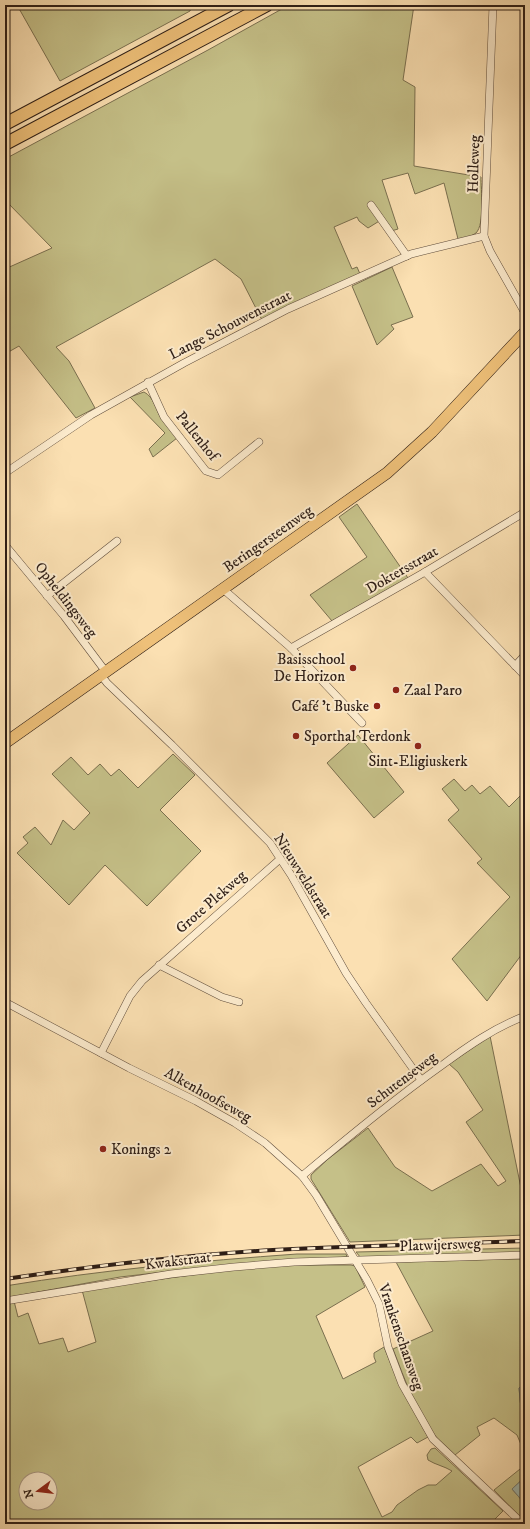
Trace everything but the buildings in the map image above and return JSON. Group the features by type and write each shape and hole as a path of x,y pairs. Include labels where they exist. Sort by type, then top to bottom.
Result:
{"highway":[{"path":"5,124 229,5"},
{"path":"5,144 267,5"}],"main road":[{"name":"Beringersteenweg","path":"5,744 103,673 387,473 432,432 525,332"}],"street":[{"name":"Holleweg","path":"493,5 484,236 490,251 525,313"},
{"path":"371,206 407,256"},
{"name":"Lange Schouwenstraat","path":"5,473 91,415 148,382 288,309 407,256 484,236"},
{"name":"Pallenhof","path":"148,382 164,417 206,471 218,475 260,442"},
{"name":"Doktersstraat","path":"291,648 425,572 525,512"},
{"path":"47,596 117,541"},
{"name":"Opheldingsweg","path":"5,546 47,596 103,673"},
{"path":"425,572 525,676"},
{"path":"223,589 291,648 362,723"},
{"path":"515,666 525,655"},
{"name":"Nieuwveldstraat","path":"103,673 107,683 270,843 354,985 421,1080"},
{"name":"Grote Plekweg","path":"101,1053 130,996 142,981 280,859"},
{"path":"159,965 222,997 239,1002"},
{"name":"Alkenhoofseweg","path":"5,1002 196,1101 235,1123 265,1143 302,1176 316,1195 356,1261"},
{"name":"Schutenseweg","path":"302,1176 421,1080 492,1030 525,1016"},
{"name":"Platwijersweg","path":"356,1261 525,1255"},
{"name":"Kwakstraat","path":"5,1301 171,1274 294,1262 356,1261"},
{"name":"Vrankenschansweg","path":"356,1261 379,1304 388,1347 402,1384 433,1439 523,1524"}],"shaded area":[{"path":"17,5 192,5 190,11 60,81"},
{"path":"289,5 414,5 403,80 415,87 414,166 481,177 482,214 479,229 472,235 458,239 444,183 415,194 408,173 382,180 398,229 388,232 381,220 368,228 359,221 357,217 334,227 352,269 357,267 360,274 262,320 241,279 215,259 56,347 69,361 95,408 76,418 19,346 5,354 5,269 52,248 5,200 5,159"},
{"path":"392,267 413,317 391,325 394,329 377,345 352,286"},
{"path":"144,392 150,397 159,415 177,438 153,457 149,449 165,433 130,397"},
{"path":"357,504 408,578 332,621 310,595 367,557 339,517"},
{"path":"358,735 404,792 374,818 327,763"},
{"path":"173,754 195,775 160,810 201,851 147,906 105,865 69,905 17,853 28,843 23,837 35,827 51,845 63,820 74,830 90,813 52,774 71,757 88,775 100,764 111,776 119,769 138,788"},
{"path":"454,779 465,791 472,785 480,794 490,786 509,807 520,796 525,801 525,950 487,1001 452,959 510,897 477,863 482,859 448,820 459,810 442,789"},
{"path":"490,1036 522,1193 525,1192 525,1235 350,1242 311,1179 311,1175 328,1159 368,1128 395,1167 432,1191 481,1164 498,1186 506,1181 466,1122 483,1110 458,1072 449,1064"},
{"path":"525,1248 525,1253 361,1258 356,1252"},
{"path":"297,1254 346,1254 347,1257 172,1271 120,1277 5,1298 5,1286 41,1280 151,1267"},
{"path":"525,1259 525,1383 519,1388 522,1419 525,1424 525,1454 517,1435 494,1418 477,1427 480,1435 455,1455 437,1438 417,1407 393,1349 433,1331 396,1262"},
{"path":"294,1265 355,1266 365,1287 316,1316 343,1379 376,1362 374,1353 384,1347 400,1386 428,1437 417,1443 411,1437 358,1467 382,1517 392,1512 397,1505 418,1490 428,1485 436,1485 452,1471 428,1460 427,1455 431,1449 435,1448 503,1511 490,1524 5,1524 5,1303 14,1301 18,1317 28,1313 39,1344 63,1338 68,1352 96,1342 82,1290 235,1269"},
{"path":"525,1465 525,1477 512,1489 525,1504 525,1522 494,1490"}],"water":[{"path":"525,1383 525,1424 522,1419 519,1388"},
{"path":"525,1477 525,1504 512,1489"}],"railway":[{"path":"5,1279 139,1262 239,1252 336,1247 525,1241"}],"place":[{"name":"Basisschool De Horizon","path":"353,668"},
{"name":"Zaal Paro","path":"396,690"},
{"name":"Café 't Buske","path":"377,706"},
{"name":"Sporthal Terdonk","path":"296,736"},
{"name":"Sint-Eligiuskerk","path":"418,746"},
{"name":"Konings 2","path":"103,1149"}]}
